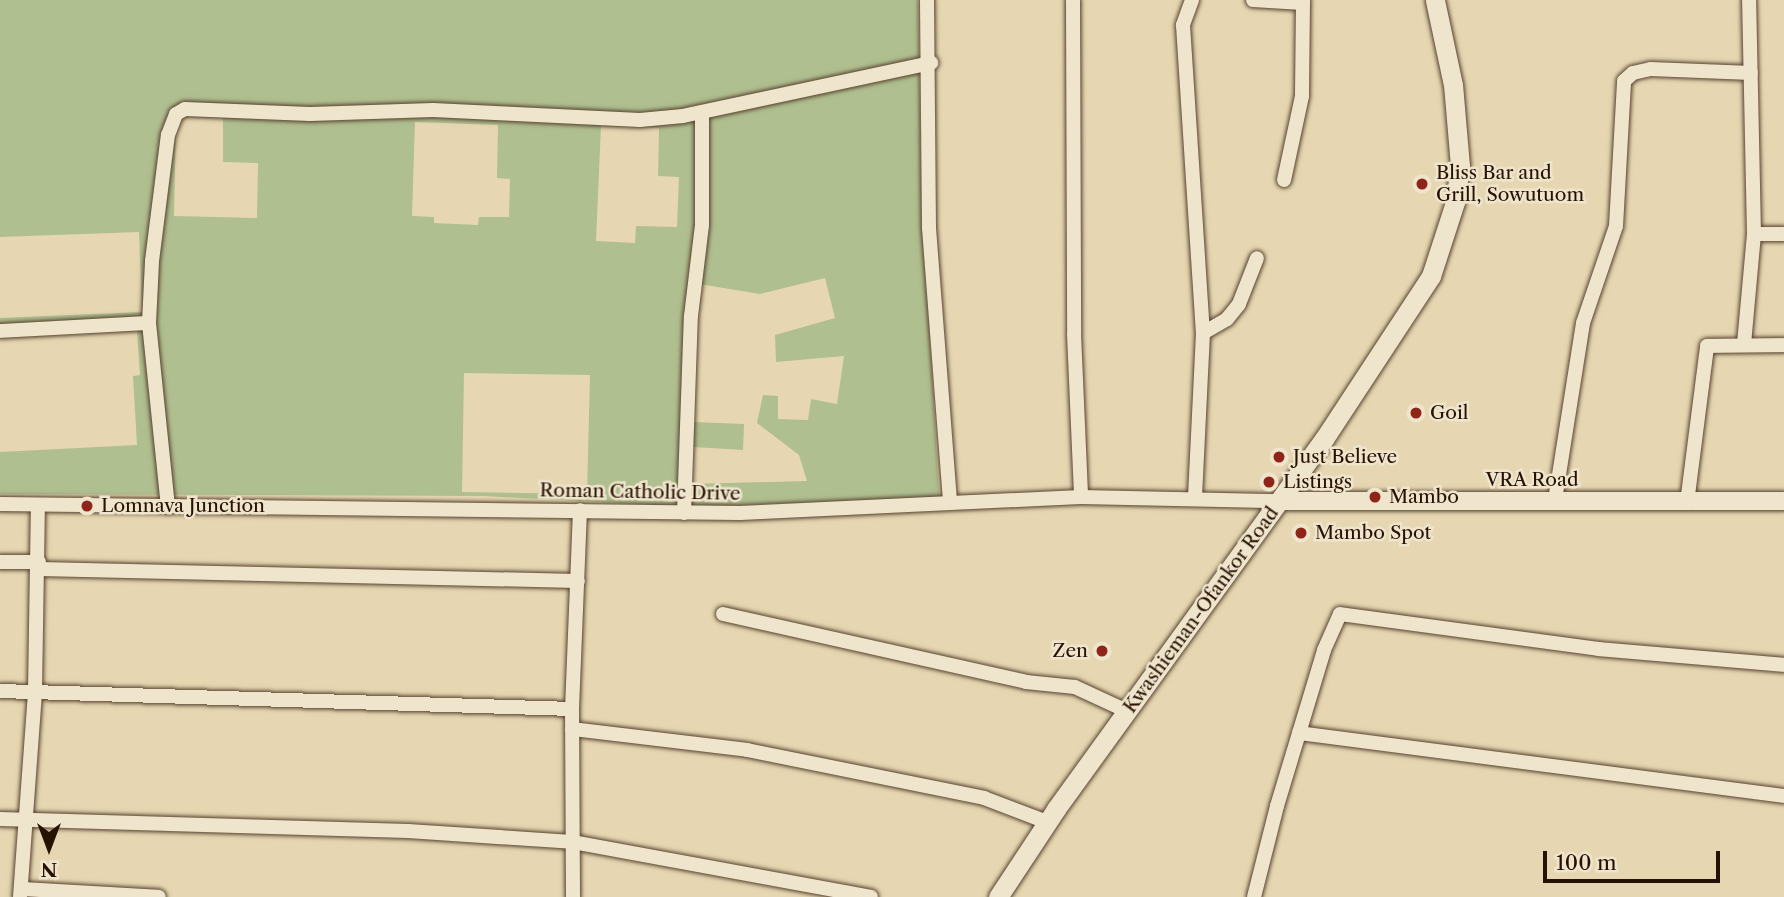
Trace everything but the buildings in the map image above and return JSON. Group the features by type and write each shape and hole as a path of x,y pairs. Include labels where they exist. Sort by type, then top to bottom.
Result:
{"main road":[{"name":"Kwashieman-Ofankor Road","path":"998,897 1047,822 1280,501 1406,319 1441,256 1460,166 1453,85 1435,0"}],"street":[{"path":"927,0 930,63 929,228 950,501"},
{"path":"1073,0 1074,334 1081,498"},
{"path":"1192,0 1183,25 1203,332 1195,498"},
{"path":"1253,0 1303,2 1302,96 1284,180"},
{"path":"1744,344 1754,234 1749,0"},
{"path":"168,507 149,323 168,135 176,114 185,108 310,114 433,110 640,120 702,112 930,63"},
{"path":"1555,500 1583,323 1616,226 1623,80 1633,72 1651,69 1751,72"},
{"path":"684,513 691,316 702,225 702,112"},
{"path":"1754,234 1784,234"},
{"path":"1203,332 1227,319 1239,304 1257,258"},
{"path":"0,331 149,323"},
{"path":"1687,503 1707,346 1784,345"},
{"name":"Roman Catholic Drive","path":"0,504 684,513 1081,498 1280,501"},
{"name":"VRA Road","path":"1280,501 1784,501"},
{"path":"38,505 35,691 21,893 159,897"},
{"path":"573,897 572,709 580,510"},
{"path":"0,562 578,581"},
{"path":"723,614 1026,682 1075,688 1127,711"},
{"path":"1254,897 1299,733 1340,614 1599,649 1784,665"},
{"path":"0,691 572,709"},
{"path":"572,729 747,750 984,798 1047,822"},
{"path":"1299,733 1784,796"},
{"path":"0,819 408,831 572,842 871,897"}],"green space":[{"path":"0,0 918,0 921,177 939,497 694,507 483,496 0,494 0,452 137,445 133,376 140,375 137,331 0,338 0,318 142,312 139,232 0,237","holes":["176,117 223,118 223,162 258,163 257,218 174,216","415,122 498,125 497,178 510,179 509,217 479,217 478,225 434,223 434,217 412,216","601,126 659,128 658,176 679,177 677,227 636,226 635,243 596,241","825,278 835,318 775,335 776,362 844,356 837,404 811,399 808,420 778,419 778,396 763,395 757,423 799,455 807,481 691,484 693,447 743,450 744,424 693,422 699,284 760,294","464,373 590,375 587,494 462,492"]}],"place":[{"name":"Bliss Bar and Grill, Sowutuom","path":"1422,184"},
{"name":"Goil","path":"1416,413"},
{"name":"Just Believe","path":"1279,457"},
{"name":"Listings","path":"1269,482"},
{"name":"Mambo","path":"1375,497"},
{"name":"Lomnava Junction","path":"87,506"},
{"name":"Mambo Spot","path":"1301,533"},
{"name":"Zen","path":"1102,651"}]}
